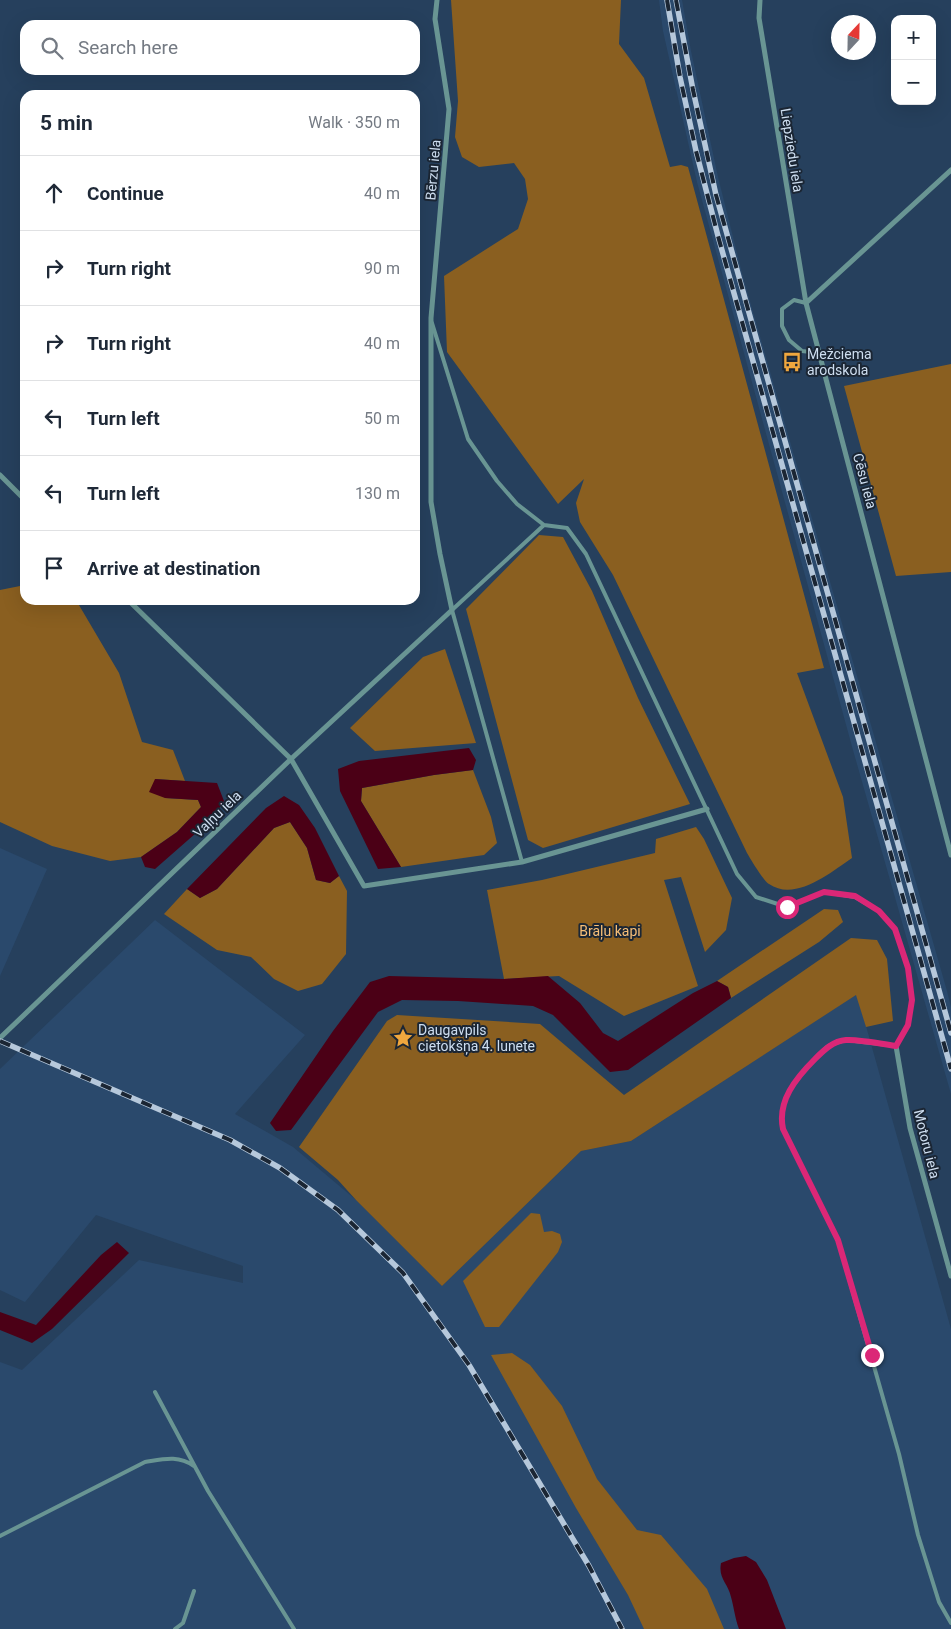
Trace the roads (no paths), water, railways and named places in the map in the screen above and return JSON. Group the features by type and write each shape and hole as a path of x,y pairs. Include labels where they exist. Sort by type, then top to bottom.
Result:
{"street":[{"name":"Bērzu iela","path":"437,0 435,19 449,109 431,318 430,502 452,610"},
{"name":"Liepziedu iela","path":"760,0 759,18 806,303"},
{"path":"806,303 951,170"},
{"name":"Cēsu iela","path":"806,303 951,855"},
{"path":"0,475 20,495"},
{"path":"133,605 291,759 364,886 522,862 707,809"},
{"name":"Vaļņu iela","path":"0,1038 291,759 452,610"},
{"name":"Motoru iela","path":"896,1046 910,1128 951,1276"}],"lane":[{"path":"806,303 794,300 782,309 782,326 789,340 802,350 819,353"},
{"path":"431,318 468,440 497,481 512,498 544,525 567,528 586,554 737,874 756,897 787,907 824,892 855,896 879,911 895,929 908,968 912,1000 908,1025 896,1046 846,1040 827,1047 798,1076 790,1088 781,1121 783,1129 838,1240 899,1454 918,1536 939,1602 951,1623"},
{"path":"522,862 452,610 544,525"},
{"path":"155,1392 196,1468 294,1629"},
{"path":"0,1536 145,1462 167,1459 185,1460 196,1468"},
{"path":"175,1629 183,1624 194,1591"}],"railway":[{"path":"667,0 680,77 696,151 718,236 951,1069"},
{"path":"676,0 716,195 951,1033"},
{"path":"0,1041 230,1140 280,1168 338,1210 403,1273 469,1365 589,1566 622,1629"}],"place":[{"name":"Mežciema arodskola","path":"792,362"},
{"name":"Daugavpils cietokšņa 4. lunete","path":"403,1038"}],"park label":[{"name":"Brāļu kapi","path":"610,931"}]}
